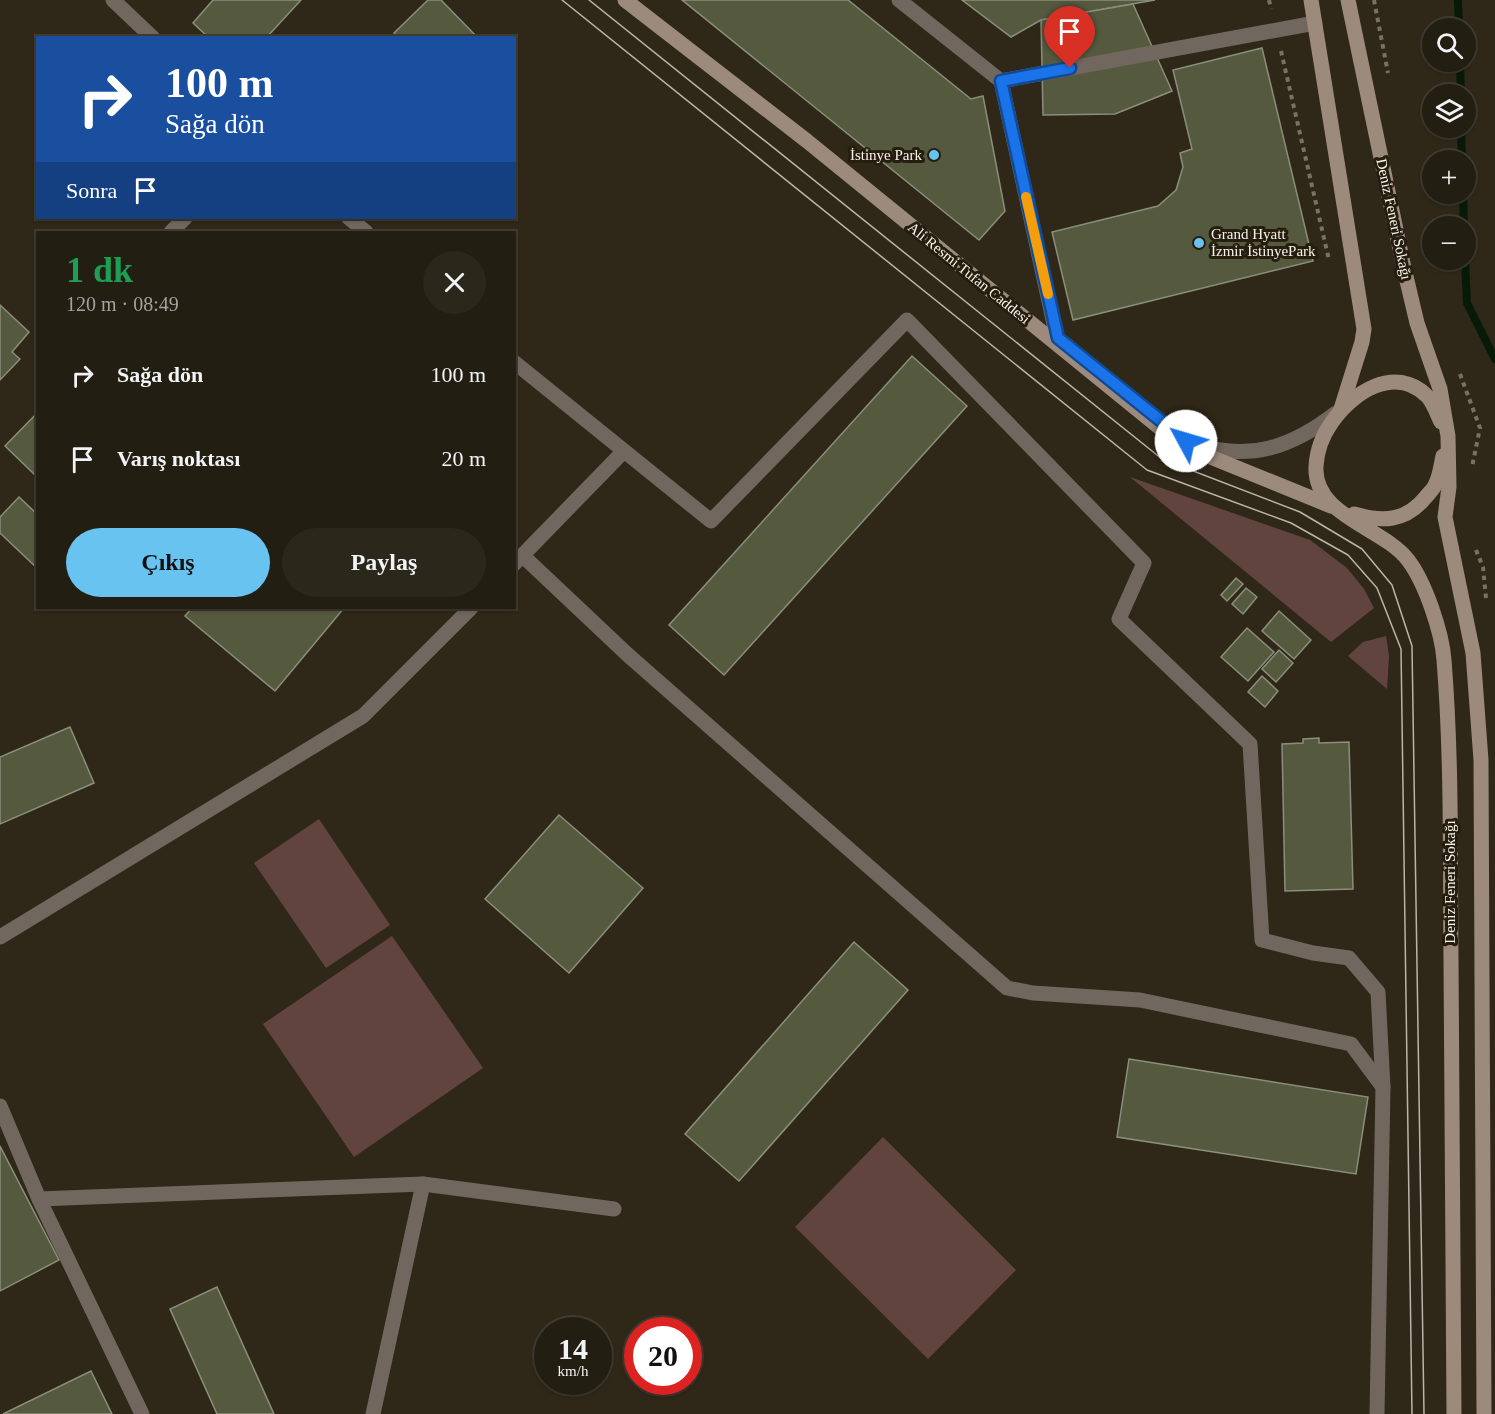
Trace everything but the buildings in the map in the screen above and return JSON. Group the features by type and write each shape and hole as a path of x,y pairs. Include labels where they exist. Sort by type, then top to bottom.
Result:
{"main road":[{"name":"Ali Resmi Tufan Caddesi","path":"625,0 807,141 1181,445 1334,507"},
{"name":"Deniz Feneri Sokağı","path":"1311,0 1364,329 1341,409"},
{"name":"Deniz Feneri Sokağı","path":"1348,0 1404,268 1418,323 1440,389 1448,436 1449,487 1444,517 1473,653 1481,760 1484,1414"},
{"name":"Deniz Feneri Sokağı","path":"1448,436 1428,396 1410,385 1393,381 1376,386 1362,391 1341,409 1325,432 1317,452 1315,476 1321,492 1334,507 1385,540 1407,558 1425,587 1444,656 1449,771 1454,1414"},
{"path":"1334,507 1375,520 1389,521 1406,515 1420,504 1436,485 1448,436"}],"lane":[{"path":"113,0 151,36"},
{"path":"900,0 1001,81 1058,338 1186,441 1214,450 1259,452 1297,440 1341,409"},
{"path":"1001,81 1315,22"},
{"path":"172,231 184,219"},
{"path":"350,219 365,231"},
{"path":"516,364 711,521 907,320 1144,563 1119,619 1250,744 1262,940 1313,953 1349,958 1378,993 1383,1087 1377,1414"},
{"path":"623,452 519,560 1006,988 1033,993 1140,1000 1352,1044 1383,1087"},
{"path":"0,937 363,716 470,609"},
{"path":"0,1106 39,1199 142,1414"},
{"path":"39,1199 423,1184 614,1209"},
{"path":"373,1414 423,1184"}],"path":[{"path":"1269,0 1329,261"}],"shaded area":[{"path":"1130,477 1310,540 1347,568 1364,589 1374,608 1331,642"},
{"path":"1386,636 1389,656 1387,689 1348,656 1363,642"},
{"path":"319,819 390,925 326,968 254,863"},
{"path":"392,936 483,1068 354,1157 263,1024"},
{"path":"883,1137 1016,1270 928,1359 795,1227"}],"waterway":[{"path":"1458,0 1459,18"},
{"path":"1460,72 1461,84"},
{"path":"1461,138 1462,150"},
{"path":"1463,204 1464,216"},
{"path":"1465,270 1467,303 1495,359"}],"tram line":[{"path":"562,0 1147,470 1291,523 1348,555 1377,588 1401,649 1412,1414"},
{"path":"589,0 1162,459 1300,512 1362,549 1392,585 1412,646 1424,1414"}],"slow traffic":[{"path":"1026,197 1048,294"}],"place":[{"name":"İstinye Park","path":"934,155"},
{"name":"Grand Hyatt İzmir İstinyePark","path":"1199,243"}],"route":[{"path":"1070,68 1001,81 1058,338 1186,441"}]}
